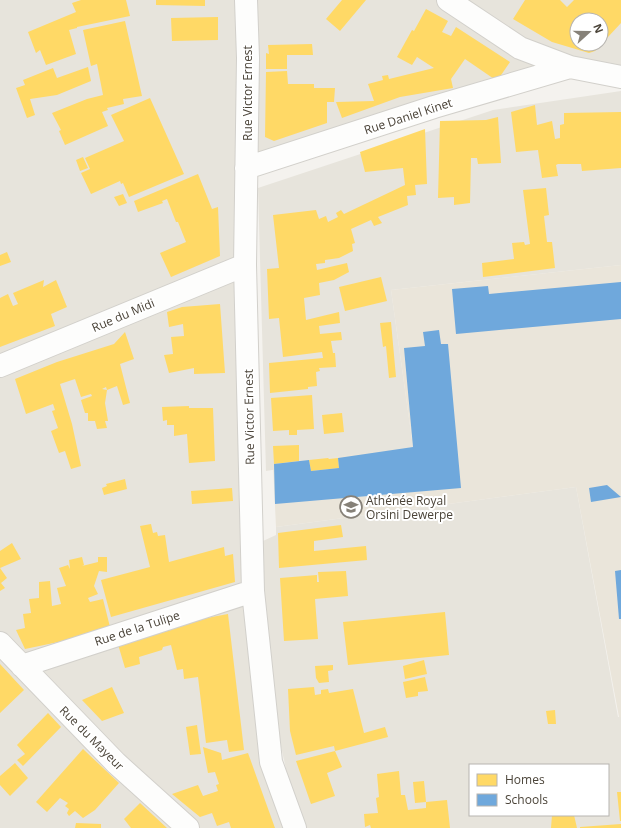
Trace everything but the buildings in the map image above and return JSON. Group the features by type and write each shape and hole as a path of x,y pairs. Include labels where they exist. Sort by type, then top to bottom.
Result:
{"street":[{"name":"Rue Victor Ernest","path":"246,0 248,58 245,265 253,591 271,762 295,828"},
{"path":"448,0 520,48 570,67 617,71"},
{"name":"Rue Daniel Kinet","path":"246,168 434,107 570,67"},
{"name":"Rue du Midi","path":"0,366 245,265"},
{"name":"Rue de la Tulipe","path":"22,666 253,591"},
{"name":"Rue du Mayeur","path":"0,643 116,763 188,828"}],"shaded area":[{"path":"0,0 246,0 259,639 263,541 276,535 276,527 576,487 618,717 621,717 621,828 299,828 260,651 295,828 0,828"},
{"path":"249,0 621,0 621,77 570,67 258,164"},
{"path":"621,91 621,265 391,290 413,447 266,471 258,188 493,110"},
{"name":"Athénée Royal Orsini Dewerpe","path":"621,265 621,717 619,717 576,487 276,527 273,464 413,447 391,290"}],"place":[{"name":"Athénée Royal Orsini Dewerpe","path":"351,507"}]}
